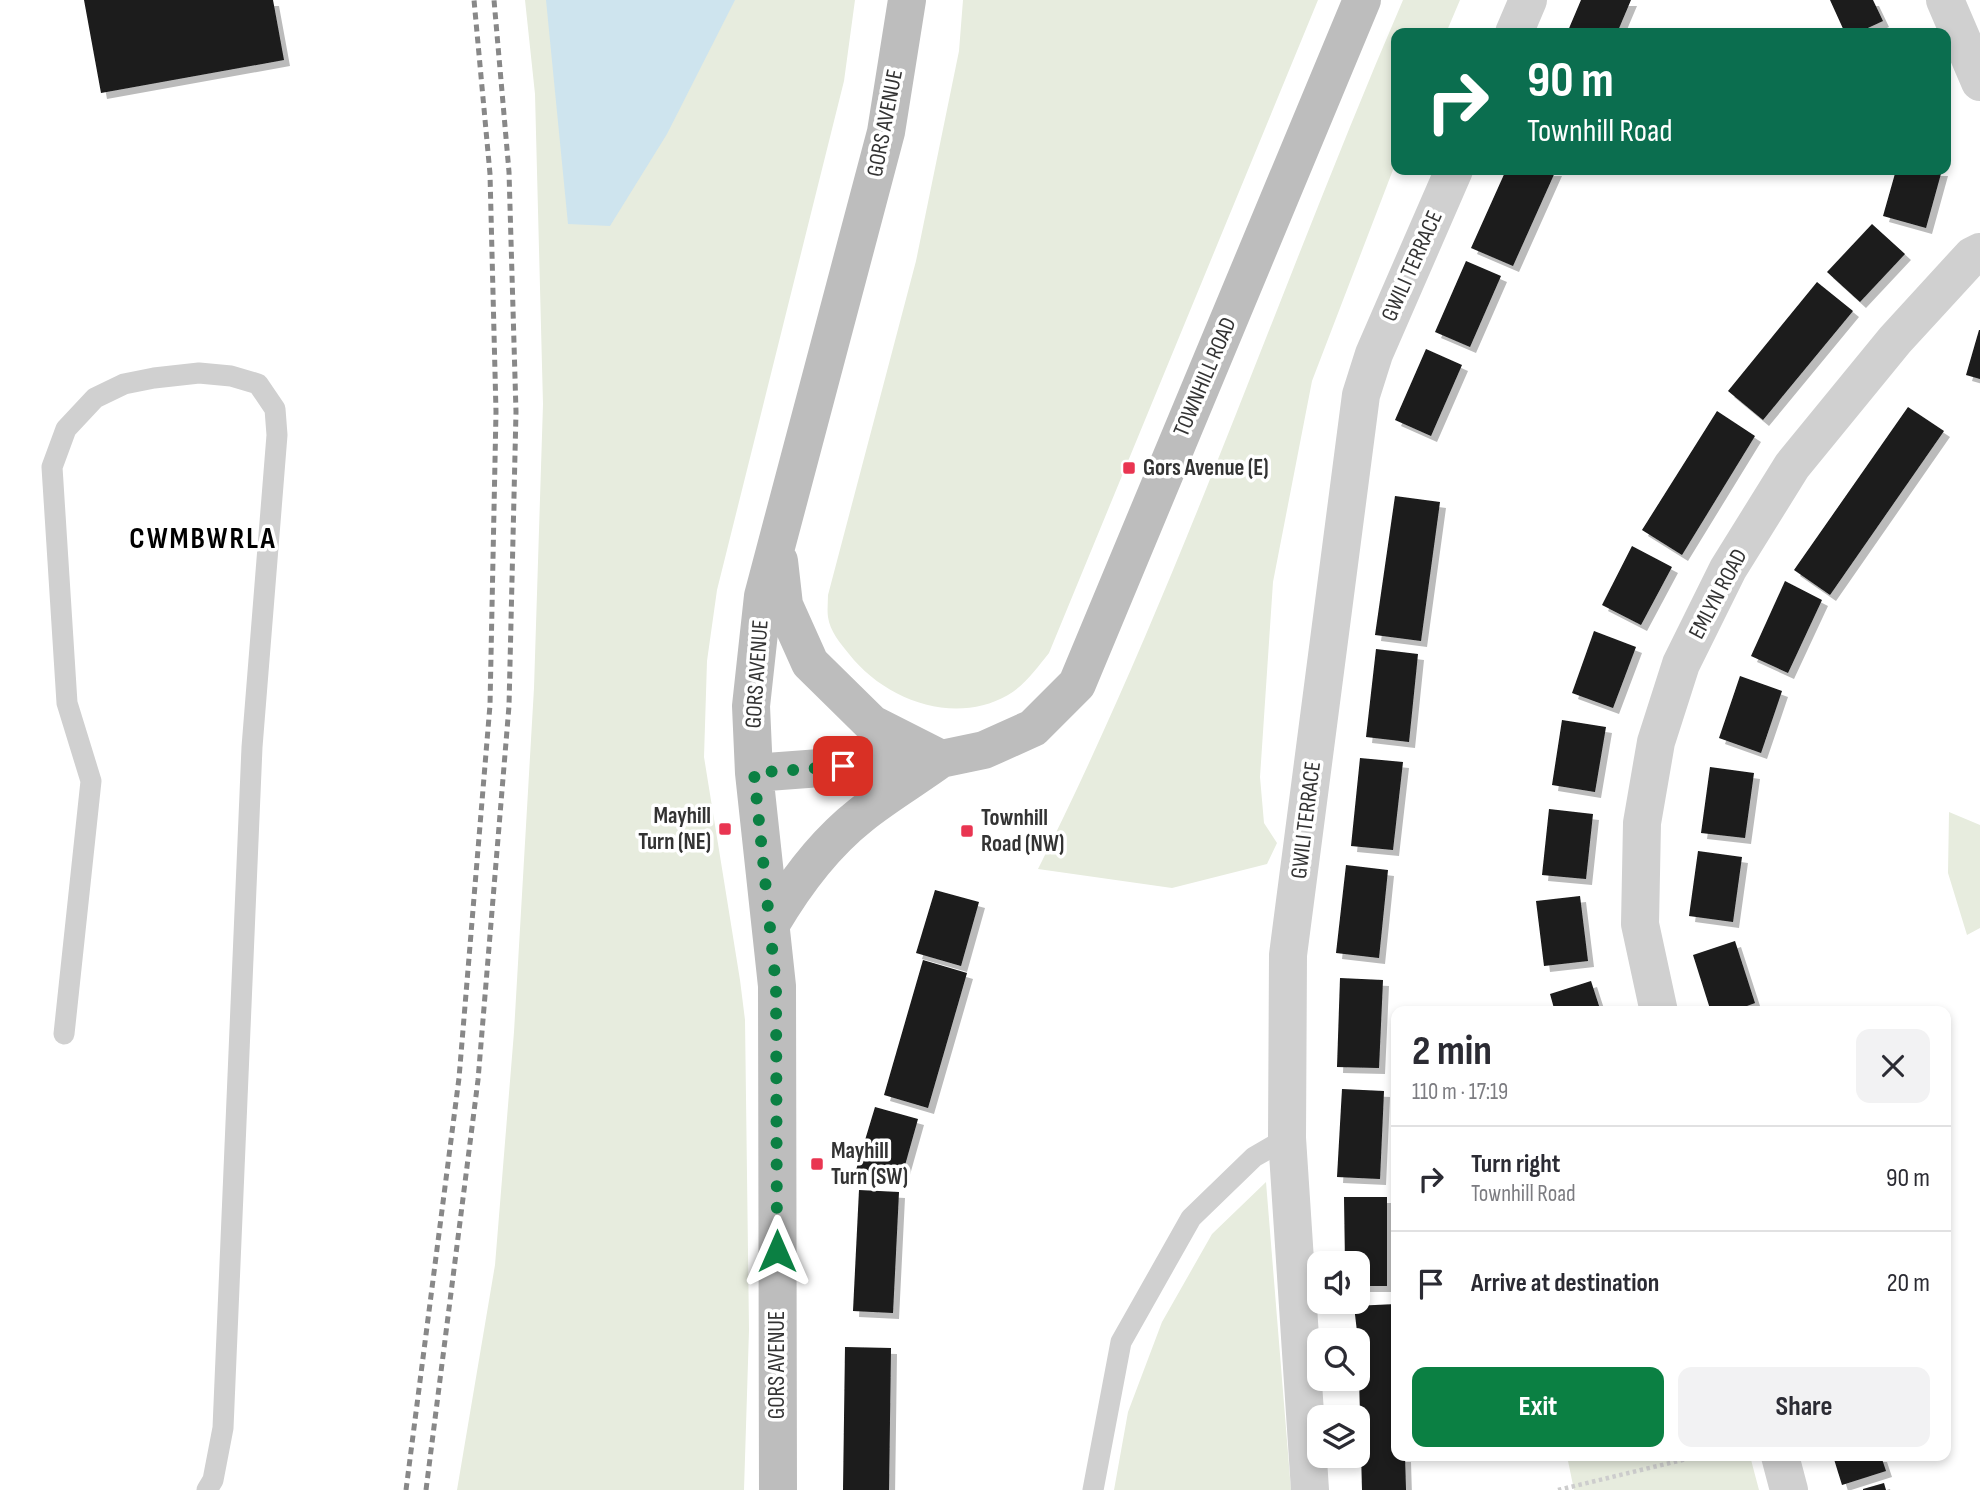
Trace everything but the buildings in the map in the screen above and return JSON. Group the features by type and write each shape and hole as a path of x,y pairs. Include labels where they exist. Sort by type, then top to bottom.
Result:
{"street":[{"name":"GORS AVENUE","path":"778,1490 776,986 754,773 751,706 763,596 886,132 907,0"},
{"name":"TOWNHILL ROAD","path":"754,773 941,759 984,750 1033,728 1077,684 1362,0"},
{"path":"1516,28 1528,0"},
{"path":"1945,0 1980,82"},
{"name":"GWILI TERRACE","path":"1310,1490 1287,1138 1288,955 1361,396 1374,354 1452,175"},
{"name":"EMLYN ROAD","path":"1657,1006 1640,925 1642,823 1656,742 1681,664 1728,569 1792,466 1895,341 1972,256 1980,252"},
{"path":"777,543 784,605 810,663 872,724 941,759"},
{"name":"TOWNHILL ROAD","path":"771,924 791,890 819,855 860,816 941,759"},
{"path":"1781,1461 1789,1490"}],"lane":[{"path":"64,1034 91,781 66,703 52,467 66,429 95,398 124,384 154,377 199,373 231,376 258,384 275,409 277,435 252,747 223,1428 213,1480 207,1490"},
{"path":"1093,1490 1121,1342 1191,1218 1254,1157 1287,1138"}],"path":[{"path":"1558,1490 1678,1461"}],"shaded area":[{"path":"525,0 855,0 844,81 717,590 707,661 704,757 745,1020 749,1330 744,1490 457,1490 495,1265 514,1032 534,688 543,404 535,94"},
{"path":"963,0 1318,0 1049,653 1030,676 1008,695 987,704 943,708 901,695 864,670 833,632 829,622 828,595 916,261 959,51"},
{"path":"1403,0 1460,0 1448,28 1391,28"},
{"path":"1391,28 1391,175 1312,381 1273,582 1260,777 1264,823 1277,843 1267,864 1172,888 1038,869 1089,763 1183,546"},
{"path":"1949,812 1980,825 1980,928 1967,935 1948,873"},
{"path":"1266,1182 1291,1490 1114,1490 1128,1412 1162,1322 1212,1234"},
{"path":"1568,1461 1751,1461 1759,1490 1574,1490"}],"water":[{"path":"546,0 735,0 667,134 610,226 568,224"}],"railway":[{"path":"406,1490 459,1078 490,705 496,412 490,174 474,0"},
{"path":"426,1490 478,1080 509,706 516,412 509,172 494,0"}],"place":[{"name":"Gors Avenue (E)","path":"1129,468"},
{"name":"Mayhill Turn (NE)","path":"725,829"},
{"name":"Townhill Road (NW)","path":"967,831"},
{"name":"Mayhill Turn (SW)","path":"817,1164"}],"district":[{"name":"CWMBWRLA","path":"203,539"}],"route":[{"path":"777,1251 776,986 754,773 843,766"}]}
